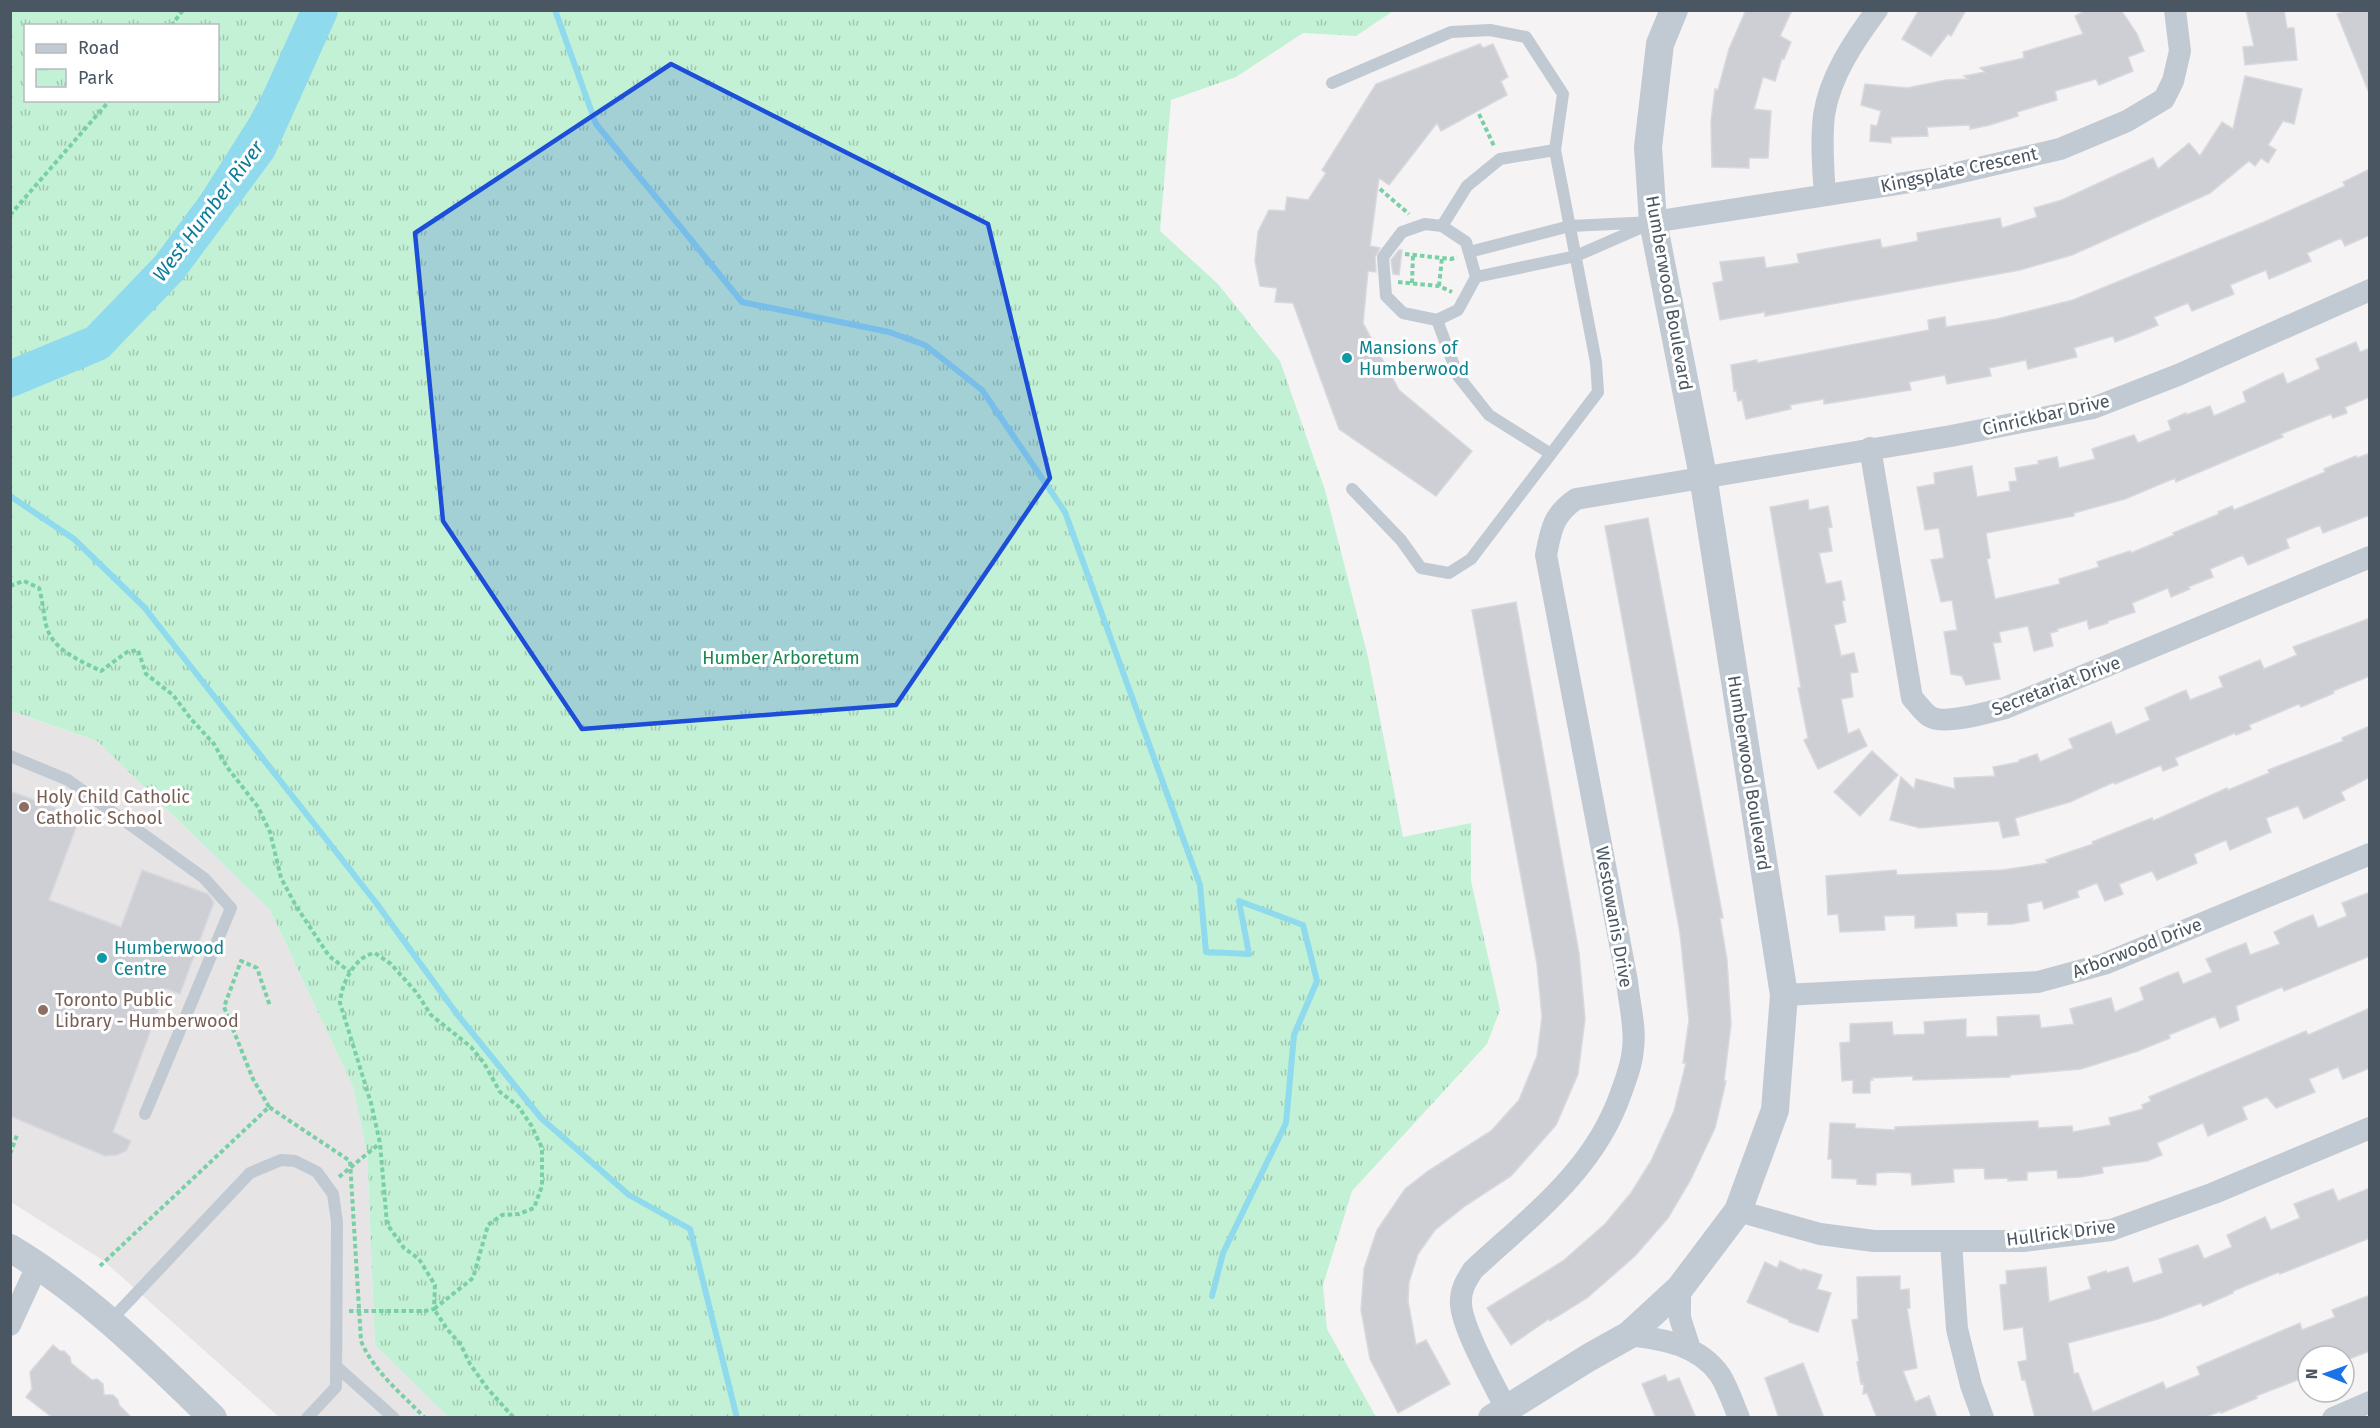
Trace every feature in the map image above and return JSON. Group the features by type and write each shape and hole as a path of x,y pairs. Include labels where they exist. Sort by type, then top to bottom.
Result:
{"street":[{"name":"Humberwood Boulevard","path":"1503,1414 1587,1358 1629,1335 1680,1287 1738,1211 1774,1110 1784,995 1703,476 1653,222 1648,147 1660,44 1674,10"},
{"path":"1825,195 1824,114 1835,81 1851,46 1877,10"},
{"name":"Kingsplate Crescent","path":"1653,222 1756,208 1936,178 2060,149 2127,121 2164,99 2174,81 2180,51 2175,10"},
{"name":"Cinrickbar Drive","path":"1703,476 1951,436 2093,408 2178,375 2370,290"},
{"name":"Secretariat Drive","path":"1870,448 1912,698 1930,717 1942,720 2005,708 2370,557"},
{"name":"Westowanis Drive","path":"1503,1414 1467,1326 1461,1302 1463,1286 1473,1270 1572,1178 1603,1136 1629,1071 1634,1048 1627,981 1546,555 1550,533 1562,508 1576,499 1703,476"},
{"name":"Arborwood Drive","path":"1784,995 2038,982 2104,964 2370,854"},
{"name":"Hullrick Drive","path":"1738,1211 1820,1234 1874,1241 2024,1241 2111,1230 2214,1193 2370,1128"},
{"path":"1951,1242 1957,1329 1971,1385 1983,1418"},
{"path":"10,1248 38,1264 111,1320 213,1418"},
{"path":"10,1325 38,1264"},
{"path":"1680,1287 1680,1318 1690,1349"},
{"path":"1629,1335 1668,1340 1690,1349 1719,1374 1739,1418"},
{"path":"2333,1418 2370,1402"}],"lane":[{"path":"1332,83 1451,32 1490,30 1526,37 1563,94 1555,150 1596,362 1598,392 1471,559 1449,573 1421,568 1401,540 1352,489"},
{"path":"1442,226 1467,186 1500,159 1555,150"},
{"path":"1469,252 1570,226 1653,222"},
{"path":"1476,278 1576,256 1653,222"},
{"path":"1425,224 1442,226 1466,242 1476,278 1458,310 1437,320 1403,313 1386,296 1383,257 1401,232 1425,224"},
{"path":"1437,320 1458,376 1489,415 1551,454"},
{"path":"10,756 68,780 204,878 231,908 145,1114"},
{"path":"111,1320 250,1173 281,1160 295,1161 317,1172 333,1194 337,1222 336,1387 311,1416"},
{"path":"337,1367 394,1418"}],"path":[{"path":"172,24 183,10"},
{"path":"10,215 108,102"},
{"path":"1479,114 1500,159"},
{"path":"1380,189 1412,216 1413,228"},
{"path":"1391,246 1403,253 1451,259 1469,252"},
{"path":"1412,283 1413,255"},
{"path":"1439,286 1442,258"},
{"path":"1386,285 1401,282 1439,286 1465,298"},
{"path":"10,586 24,582 39,588 47,629 56,644 73,657 101,671 127,652 138,650 146,674 173,695 190,719 214,744 227,767 258,807 270,832 281,878 296,906 335,962 350,972"},
{"path":"360,1311 434,1309 473,1278 488,1225 502,1215 519,1214 534,1208 542,1186 542,1148 531,1125 518,1106 500,1092 484,1063 471,1047 431,1015 416,992 391,964 383,957 370,954 359,961 350,972 342,990 340,1003 371,1103 380,1143 387,1224 404,1248 419,1259 435,1285 434,1309 461,1345 470,1364 487,1388 514,1418"},
{"path":"270,1006 257,968 240,961 224,1006 253,1079 269,1107 351,1161 361,1341 368,1358 424,1418"},
{"path":"100,1266 269,1107"},
{"path":"10,1154 16,1135"},
{"path":"352,1168 380,1143"}],"highlighted area":[{"path":"671,64 988,224 1050,478 896,705 582,729 443,521 415,233"}],"shaded area":[{"path":"10,711 97,741 270,910 353,1087 367,1153 375,1345 448,1417 279,1417 104,1261 11,1202"}],"green space":[{"name":"Humber Arboretum","path":"10,11 1393,11 1356,36 1303,33 1236,77 1171,100 1160,231 1218,284 1280,361 1325,490 1368,657 1403,837 1471,823 1471,881 1500,1010 1487,1044 1352,1191 1323,1285 1327,1329 1376,1417 448,1417 375,1345 367,1153 353,1087 270,910 97,741 11,711"}],"building":[{"path":"1746,10 1792,10 1780,36 1791,42 1784,59 1782,58 1775,81 1763,77 1754,109 1771,111 1768,158 1749,158 1749,168 1712,167 1711,121 1715,89 1718,90 1729,49"},
{"path":"1919,10 1966,10 1951,36 1948,34 1931,56 1902,39"},
{"path":"2087,10 2121,10 2137,34 2144,51 2128,57 2133,71 2099,85 2096,79 2055,91 2057,100 2017,112 2018,116 1990,125 1970,129 1970,125 1927,127 1928,136 1891,137 1891,143 1870,141 1871,125 1877,126 1881,111 1861,105 1865,84 1907,88 1946,80 1968,79 1964,76 1985,72 1980,68 2024,58 2023,52 2083,34 2075,16"},
{"path":"2246,10 2284,10 2287,28 2294,28 2297,60 2245,65 2243,47 2254,46"},
{"path":"2348,10 2370,10 2370,95 2337,14"},
{"name":"Mansions of Humberwood","path":"1480,44 1483,48 1493,44 1508,77 1501,81 1507,95 1441,131 1437,123 1389,185 1379,178 1370,246 1380,248 1375,257 1376,272 1368,271 1363,323 1399,390 1472,451 1436,496 1339,429 1293,303 1275,302 1277,288 1260,286 1255,261 1258,232 1269,210 1285,211 1287,197 1308,200 1326,173 1322,170 1376,84"},
{"path":"2245,76 2302,89 2294,124 2283,121 2268,145 2276,150 2268,163 2261,158 2255,166 2249,161 2210,193 2072,255 2020,270 1765,316 1765,312 1720,320 1713,283 1723,281 1720,262 1764,257 1766,268 1799,263 1797,254 1880,239 1882,248 1918,241 1917,233 2000,218 2002,228 2037,217 2034,208 2062,200 2153,158 2158,169 2189,143 2200,156 2222,122 2233,129"},
{"path":"2370,169 2370,235 2345,246 2341,238 2307,253 2311,261 2269,279 2266,270 2230,285 2234,294 2192,311 2188,303 2154,317 2158,325 2134,335 2115,342 2113,336 2074,348 2077,357 2028,369 2026,360 1989,368 1991,376 1947,384 1945,375 1909,382 1911,390 1824,404 1824,399 1790,405 1791,409 1746,419 1742,400 1738,401 1736,390 1734,391 1731,365 1757,360 1757,363 1929,330 1928,320 1945,317 1946,327 1997,319 2073,300 2264,222 2345,186 2343,182"},
{"path":"1399,250 1402,250 1399,275 1393,274 1391,260"},
{"path":"2356,342 2360,352 2370,348 2370,397 2345,407 2347,413 2333,418 2331,414 2176,482 2175,478 2125,499 2074,513 2074,516 1986,533 1990,558 1987,559 1995,599 2060,584 2059,579 2099,567 2097,562 2130,551 2131,553 2174,535 2173,533 2219,514 2218,512 2232,506 2234,510 2325,472 2324,469 2370,453 2370,515 2323,533 2320,525 2286,539 2289,548 2248,565 2243,555 2210,569 2213,577 2188,587 2190,589 2171,597 2168,588 2132,603 2135,612 2108,621 2108,623 2089,629 2087,620 2057,629 2058,631 2050,633 2053,646 2034,651 2028,626 1999,632 2001,642 1993,643 2000,679 1966,685 1962,676 1951,674 1944,632 1957,630 1952,600 1941,602 1931,560 1944,558 1939,528 1925,530 1917,487 1935,484 1934,473 1972,466 1977,497 2010,491 2009,482 2017,481 2015,468 2039,464 2038,461 2057,457 2059,468 2095,459 2092,449 2134,435 2138,443 2171,430 2168,421 2186,413 2186,415 2210,406 2214,416 2246,402 2243,392 2283,373 2287,384 2320,369 2316,359"},
{"path":"1808,500 1809,510 1828,506 1832,527 1828,528 1832,551 1819,553 1826,584 1841,581 1846,622 1834,625 1841,656 1854,653 1858,672 1850,673 1853,697 1841,699 1848,734 1859,729 1867,746 1818,769 1804,740 1808,738 1798,688 1801,688 1770,507"},
{"path":"1648,518 1723,918 1720,918 1727,960 1731,1024 1724,1081 1726,1081 1715,1128 1690,1181 1668,1218 1635,1256 1587,1298 1550,1321 1549,1319 1511,1345 1487,1308 1563,1261 1605,1224 1631,1193 1651,1161 1674,1111 1686,1063 1683,1063 1689,1020 1680,933 1605,526"},
{"path":"1516,602 1579,953 1585,1019 1578,1074 1556,1125 1511,1176 1465,1206 1435,1230 1418,1254 1409,1282 1408,1301 1416,1345 1426,1340 1450,1384 1398,1413 1370,1359 1361,1310 1364,1269 1377,1230 1405,1189 1428,1171 1491,1131 1519,1100 1537,1056 1542,1017 1537,964 1472,610"},
{"path":"2370,618 2370,676 2301,707 2299,704 2249,725 2251,729 2236,735 2235,733 2175,758 2178,765 2163,771 2161,765 2115,784 2114,782 2070,802 2015,818 2019,835 2003,838 1999,821 1920,828 1890,820 1901,777 1914,789 1916,779 1955,789 1954,778 1995,776 1993,767 2019,762 2019,760 2037,754 2040,762 2073,748 2069,739 2111,722 2116,735 2150,720 2145,708 2186,690 2190,700 2223,687 2219,677 2260,660 2264,669 2297,655 2293,647"},
{"path":"2370,726 2370,777 2341,792 2345,800 2304,819 2298,806 2266,818 2271,832 2230,850 2226,840 2194,854 2197,863 2157,880 2152,871 2119,884 2123,894 2105,901 2097,883 2077,891 2079,897 2044,909 2042,901 2027,904 2029,921 2012,924 1988,925 1988,912 1956,913 1957,926 1915,928 1915,915 1884,916 1885,930 1840,932 1838,914 1828,915 1826,876 1896,870 1897,875 2003,870 2048,863 2046,860 2093,844 2092,842 2152,818 2153,821 2227,788 2228,790 2269,773 2268,770 2343,741 2342,738"},
{"path":"1872,751 1898,775 1860,816 1834,792"},
{"name":"Humberwood Centre","path":"10,791 80,817 49,900 121,927 142,870 208,894 214,902 180,994 166,989 113,1132 131,1141 126,1151 117,1155 105,1156 10,1116"},
{"path":"2370,892 2370,956 2284,991 2282,987 2236,1006 2239,1020 2220,1028 2215,1016 2138,1051 2081,1069 2010,1075 2010,1077 1913,1080 1913,1076 1872,1078 1870,1093 1853,1093 1853,1080 1842,1081 1840,1043 1850,1042 1850,1024 1892,1022 1893,1035 1925,1034 1924,1022 1966,1019 1966,1037 1998,1036 1997,1017 2039,1015 2041,1028 2074,1024 2070,1009 2111,998 2115,1012 2144,1000 2140,988 2158,980 2178,972 2183,984 2212,972 2206,959 2225,951 2246,943 2250,955 2280,944 2274,932 2295,922 2313,915 2318,928 2347,916 2342,903"},
{"path":"2370,1008 2370,1068 2343,1079 2338,1067 2309,1079 2315,1092 2276,1108 2267,1097 2242,1107 2247,1119 2208,1136 2203,1123 2157,1143 2162,1155 2147,1161 2102,1167 2103,1173 2081,1177 2058,1178 2057,1170 2027,1172 2027,1180 1985,1179 1984,1168 1953,1169 1954,1182 1912,1185 1911,1173 1876,1173 1876,1185 1857,1184 1857,1179 1832,1178 1832,1159 1828,1159 1830,1123 1855,1124 1855,1128 1895,1130 1895,1127 2038,1121 2038,1128 2072,1126 2073,1132 2111,1125 2109,1118 2143,1109 2142,1105 2151,1101 2149,1097 2306,1031 2308,1035"},
{"path":"2370,1188 2370,1238 2280,1274 2279,1272 2203,1306 2201,1303 2158,1319 2068,1343 2074,1374 2078,1373 2093,1412 2163,1382 2166,1389 2200,1375 2197,1367 2300,1323 2302,1330 2335,1317 2332,1310 2370,1295 2370,1351 2356,1356 2356,1344 2296,1344 2296,1381 2221,1413 2221,1411 2203,1418 2035,1418 2018,1362 2027,1360 2023,1327 2004,1330 2000,1285 2007,1284 2006,1271 2046,1267 2049,1302 2091,1289 2088,1277 2106,1271 2107,1273 2128,1267 2133,1283 2163,1273 2159,1259 2198,1245 2204,1259 2232,1247 2227,1235 2265,1217 2271,1230 2300,1218 2294,1204 2333,1189 2338,1201"},
{"path":"1780,1261 1802,1271 1803,1269 1822,1275 1817,1289 1831,1293 1818,1332 1789,1322 1789,1320 1747,1302 1765,1262 1777,1268"},
{"path":"1900,1276 1900,1290 1909,1289 1910,1308 1907,1308 1917,1368 1903,1371 1915,1402 1929,1396 1937,1418 1877,1418 1867,1393 1863,1394 1864,1383 1861,1384 1852,1320 1858,1319 1857,1277"},
{"path":"53,1345 60,1351 64,1351 70,1357 71,1363 92,1380 97,1379 103,1384 104,1395 113,1395 132,1418 53,1418 26,1397 32,1389 30,1372"},
{"path":"1803,1363 1824,1418 1779,1418 1765,1378"},
{"path":"1665,1375 1668,1382 1679,1378 1696,1418 1656,1418 1642,1384"}],"waterway":[{"path":"10,378 38,367 96,331 148,284 253,118 310,10"},
{"name":"West Humber River","path":"10,379 97,343 169,268 258,148 320,10"},
{"path":"555,10 596,124 742,302 889,332 925,345 982,390 1065,512 1200,885 1206,952 1249,954 1239,901 1303,925 1317,981 1294,1035 1286,1123 1223,1253 1212,1296"},
{"path":"10,496 74,539 144,607 377,904 457,1014 541,1118 629,1195 690,1229 737,1418"}],"place":[{"name":"Mansions of Humberwood","path":"1347,358"},
{"name":"Holy Child Catholic Catholic School","path":"24,807"},
{"name":"Humberwood Centre","path":"102,958"},
{"name":"Toronto Public Library - Humberwood","path":"43,1010"}]}
